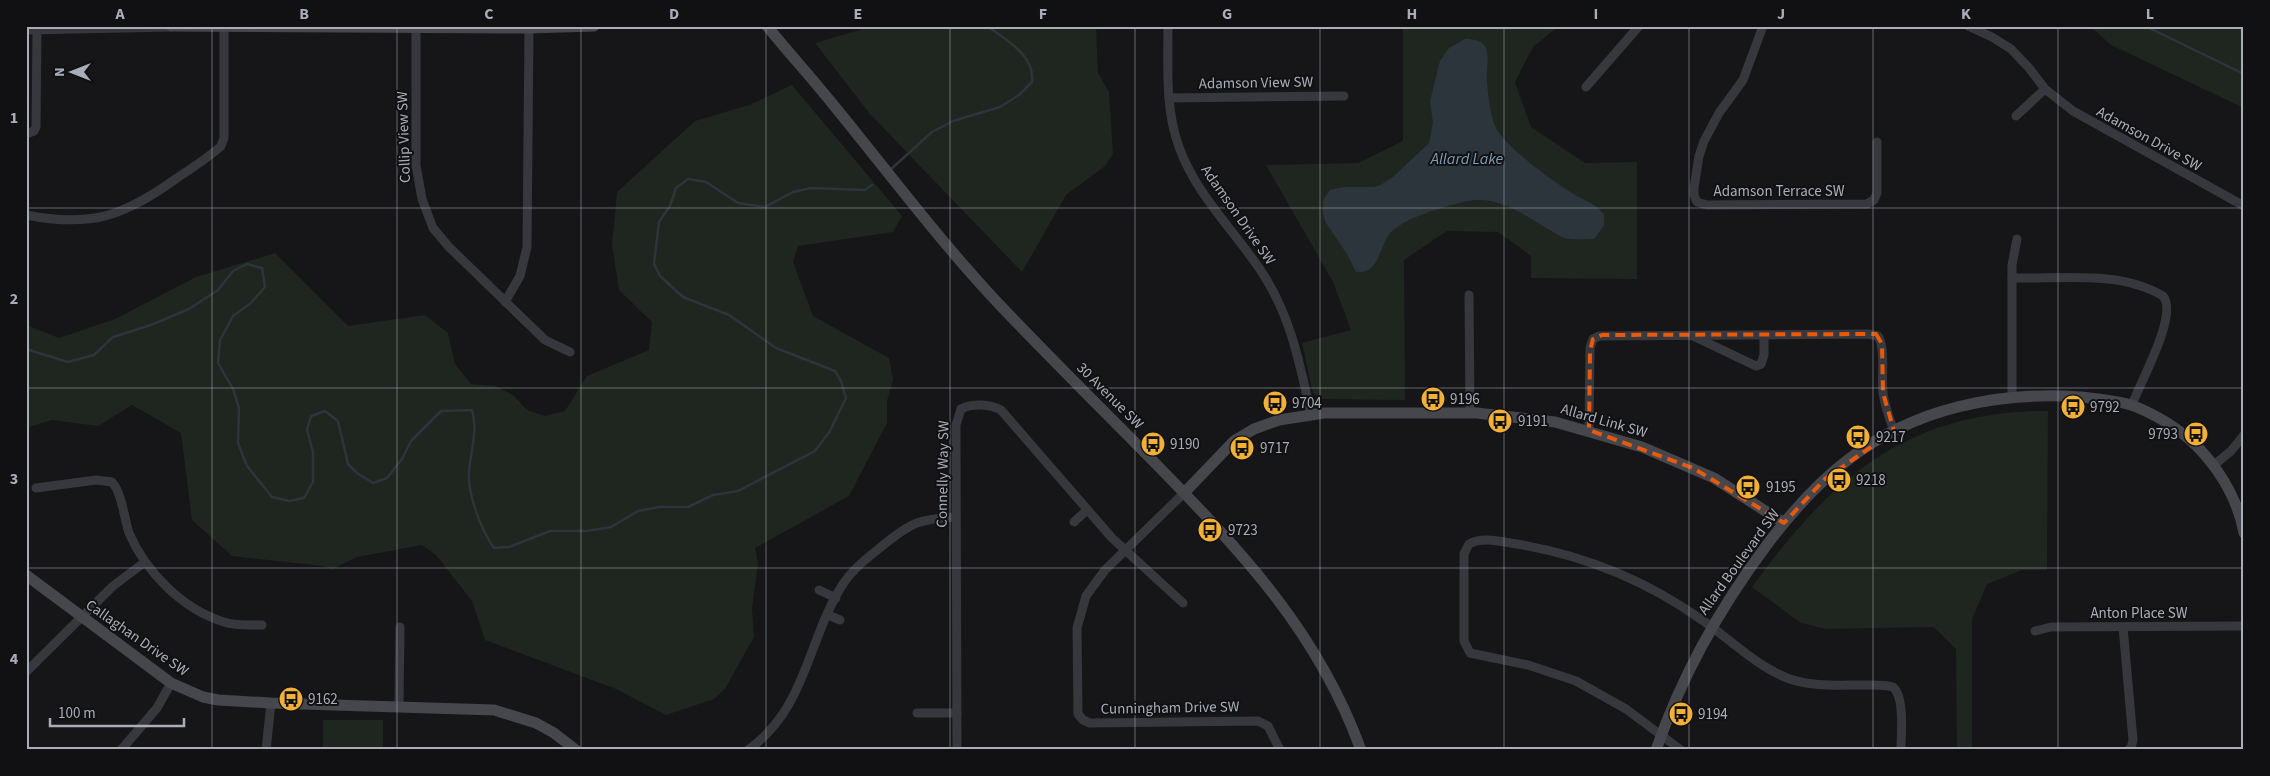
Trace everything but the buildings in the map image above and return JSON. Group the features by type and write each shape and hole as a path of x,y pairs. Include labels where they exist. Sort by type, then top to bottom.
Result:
{"street":[{"path":"26,30 171,27 528,28 594,26"},
{"name":"30 Avenue SW","path":"767,26 908,198 996,300 1252,566 1296,622 1332,684 1361,750"},
{"name":"30 Avenue SW","path":"776,26 808,66 831,102"},
{"name":"Adamson Drive SW","path":"1168,26 1169,98 1174,132 1186,163 1202,190 1262,273 1279,302 1293,338 1311,414"},
{"path":"1586,87 1639,26"},
{"name":"Adamson Terrace SW","path":"1763,26 1743,80 1714,120 1704,141 1699,156 1694,188 1697,202 1707,205 1867,204 1874,200 1877,193 1877,142"},
{"name":"Adamson Drive SW","path":"1968,26 1992,37 2011,50 2029,68 2045,89 2073,112 2244,206"},
{"path":"26,215 60,220 82,220 102,218 122,212 157,193 221,146 224,138 224,27"},
{"name":"Collip View SW","path":"416,28 416,165 422,199 433,228 440,238 545,340 570,352"},
{"path":"506,302 520,276 527,248 528,28"},
{"path":"26,134 34,131 36,127 37,30"},
{"path":"2016,116 2045,89"},
{"name":"Adamson View SW","path":"1169,98 1344,96"},
{"path":"2012,397 2012,265 2017,239"},
{"path":"2012,278 2111,280 2143,287 2164,296 2167,305 2161,335 2154,357 2132,405"},
{"path":"1469,295 1470,413"},
{"path":"1589,430 1590,351 1593,339 1605,335 1868,334 1878,336 1882,344 1884,399 1894,431"},
{"path":"1690,335 1750,365 1756,366 1763,362 1764,335"},
{"name":"Allard Boulevard SW","path":"1656,750 1684,679 1711,626 1744,575 1784,523 1825,479 1849,458 1894,431 1926,417 1953,408 2012,397 2072,397 2132,405 2172,426 2189,439 2214,466 2242,517 2244,533"},
{"name":"Connelly Way SW","path":"957,750 956,418 961,409 970,406 993,407 1001,410 1087,510 1126,551"},
{"name":"Allard Link SW","path":"1184,494 1225,449 1243,435 1266,423 1311,414 1470,413 1527,418 1589,430 1659,453 1700,471 1734,489 1784,523"},
{"path":"2214,466 2244,435"},
{"path":"36,488 96,480 112,482 118,491 130,534 145,562 173,592 201,612 234,624 262,625"},
{"name":"Cunningham Drive SW","path":"1184,494 1096,581 1086,596 1079,617 1076,637 1076,704 1080,718 1090,723 1258,721 1268,726 1280,750"},
{"path":"1074,522 1087,510"},
{"path":"748,750 765,736 786,711 796,694 828,615 853,570 902,530 925,519 956,516"},
{"path":"1681,750 1615,702 1576,681 1528,665 1470,653 1464,641 1465,550 1472,542 1485,540 1527,546 1579,559 1614,572 1654,591 1711,626 1763,665 1797,681 1820,685 1892,687 1898,692 1900,701 1901,750"},
{"path":"1126,551 1183,603"},
{"path":"26,672 113,586 145,562"},
{"name":"Callaghan Drive SW","path":"26,575 171,683 210,699 271,703 480,708 508,713 536,723 554,733 576,750"},
{"path":"819,590 836,598"},
{"path":"828,615 840,620"},
{"name":"Anton Place SW","path":"2035,631 2051,627 2244,626"},
{"path":"399,706 400,627"},
{"path":"2123,627 2133,740 2128,750"},
{"path":"121,750 157,708 171,683"},
{"path":"266,750 271,703"},
{"path":"917,714 957,713"}],"highlighted area":[{"path":"1876,334 1882,344 1883,393 1894,431 1825,479 1784,523 1693,468 1589,430 1590,351 1593,339 1602,335"}],"shaded area":[{"path":"873,26 1096,26 1098,73 1109,92 1113,154 1105,166 1066,195 1022,272 870,114 815,43"},
{"path":"1403,26 1559,26 1533,47 1515,82 1531,127 1585,163 1637,162 1637,279 1531,278 1531,256 1498,232 1447,231 1404,260 1405,400 1322,399 1313,393 1302,343 1351,330 1333,282 1266,165 1358,163 1403,141"},
{"path":"2090,26 2244,26 2244,108 2111,45"},
{"path":"792,85 902,216 893,232 798,246 793,262 813,316 889,358 893,379 887,401 887,423 849,496 755,548 758,564 752,608 754,637 725,689 714,699 666,715 616,689 485,640 472,601 436,555 422,545 357,557 332,569 323,566 232,556 192,520 181,433 132,405 98,426 52,420 26,428 26,325 59,338 115,319 196,277 275,253 348,326 425,315 448,333 455,364 471,384 495,386 513,395 527,410 545,416 565,411 587,376 649,350 652,322 619,290 612,245 617,192 695,121 749,105"},
{"path":"2048,411 2047,570 2022,570 1987,584 1972,619 1972,750 1957,750 1956,649 1937,630 1933,627 1826,629 1801,623 1752,587 1780,550 1809,517 1838,488 1870,463 1904,442 1942,427 1984,416"},
{"path":"323,720 383,720 383,750 323,750"}],"water":[{"name":"Allard Lake","path":"1465,39 1475,40 1482,43 1485,47 1488,59 1487,81 1490,104 1495,126 1500,134 1520,154 1546,175 1570,192 1597,207 1604,214 1604,226 1594,239 1568,239 1502,204 1477,200 1463,202 1422,214 1402,224 1388,236 1373,266 1369,270 1356,272 1347,254 1326,223 1323,214 1323,200 1330,190 1343,187 1375,187 1382,184 1393,177 1429,143 1433,123 1430,101 1440,61 1449,48"}],"waterway":[{"path":"890,170 932,132 953,121 1000,107 1019,95 1032,82 1032,72 1024,56 1018,49 987,26"},
{"path":"2145,26 2244,74"},
{"path":"26,349 68,362 94,355 113,337 151,325 189,309 218,290 233,271 247,264 262,268 265,287 251,303 233,316 220,340 218,363 233,389 239,408 238,443 247,466 272,497 289,501 304,498 313,482 313,452 307,430 311,416 325,411 338,421 348,464 357,473 373,483 387,478 402,459 411,441 441,411 472,410 474,433 469,471 470,490 480,522 494,548 509,547 550,531 586,531 611,527 638,511 659,507 688,507 713,495 738,491 815,451 830,431 846,398 841,381 835,371 776,348 729,315 683,297 660,276 654,264 659,222 670,206 676,188 688,179 706,182 738,203 765,207 793,192 811,188 865,190 872,185"}],"place":[{"name":"9196","path":"1433,399"},
{"name":"9704","path":"1275,403"},
{"name":"9792","path":"2073,407"},
{"name":"9191","path":"1500,421"},
{"name":"9793","path":"2196,434"},
{"name":"9217","path":"1858,437"},
{"name":"9190","path":"1153,444"},
{"name":"9717","path":"1242,448"},
{"name":"9218","path":"1839,480"},
{"name":"9195","path":"1748,487"},
{"name":"9723","path":"1210,530"},
{"name":"9162","path":"291,699"},
{"name":"9194","path":"1681,714"}]}
